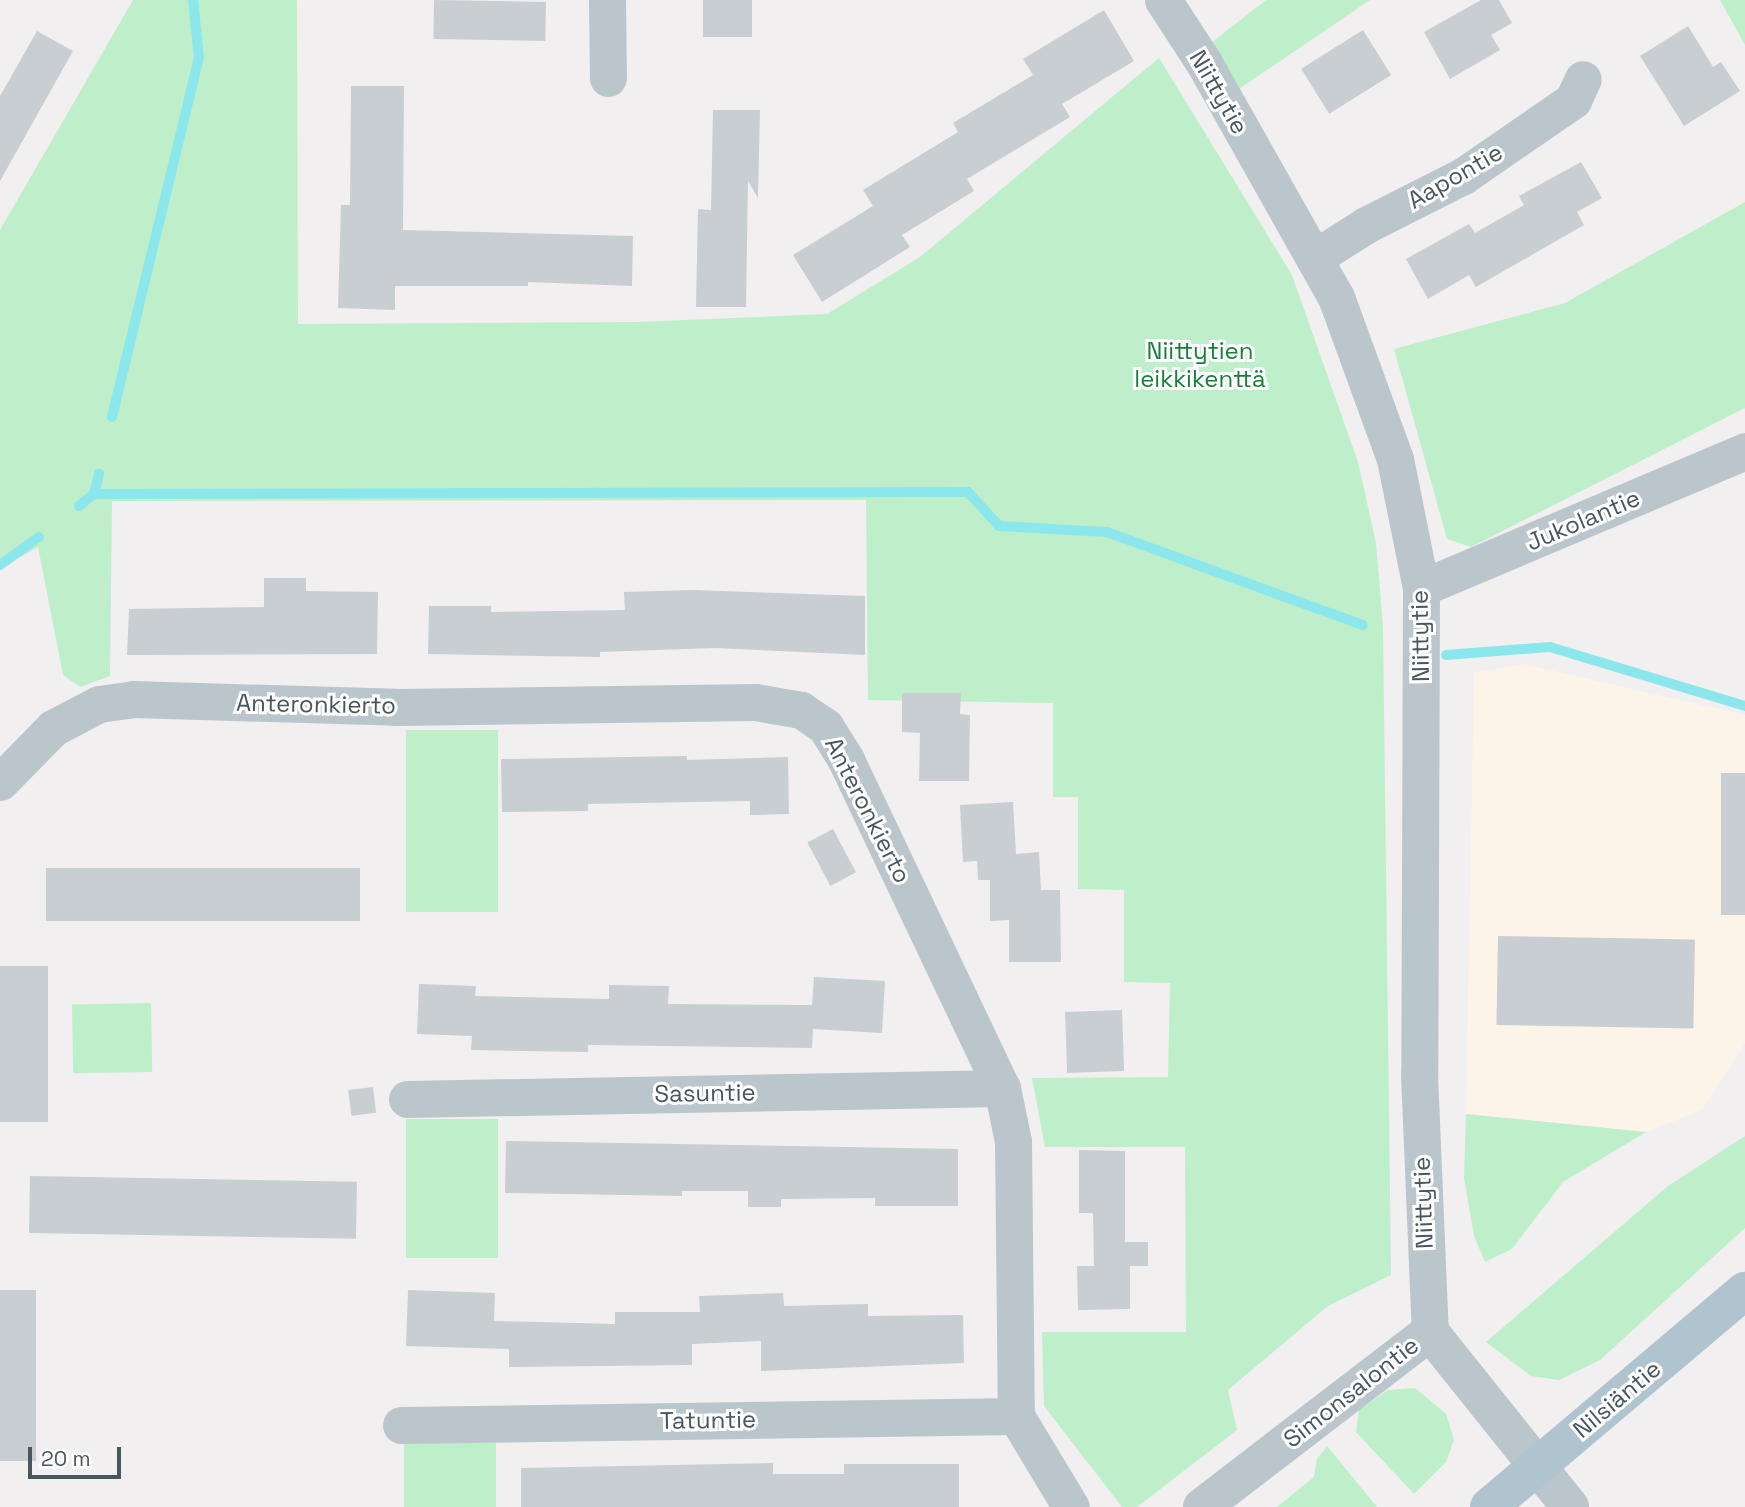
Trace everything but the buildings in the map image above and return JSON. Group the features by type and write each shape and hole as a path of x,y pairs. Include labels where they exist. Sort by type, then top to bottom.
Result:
{"main road":[{"name":"Nilsiäntie","path":"1489,1507 1745,1291"}],"street":[{"path":"607,0 608,78"},
{"name":"Niittytie","path":"1163,0 1204,63 1336,297 1395,459 1421,589 1419,1084 1430,1332"},
{"name":"Aapontie","path":"1314,258 1366,225 1463,176 1573,100 1583,79"},
{"name":"Jukolantie","path":"1421,589 1745,452"},
{"name":"Anteronkierto","path":"0,782 53,728 99,704 133,699 396,707 755,702 801,710 825,726 846,760 1002,1088 1013,1141 1016,1416"},
{"name":"Sasuntie","path":"407,1098 1002,1088"},
{"name":"Simonsalontie","path":"1202,1507 1430,1332 1570,1507"},
{"path":"1016,1416 1071,1507"},
{"name":"Tatuntie","path":"401,1425 1016,1416"}],"shaded area":[{"path":"1523,664 1745,715 1745,1043 1702,1110 1646,1132 1466,1114 1474,673"}],"green space":[{"name":"Niittytien leikkikenttä","path":"133,0 297,0 298,324 638,322 827,314 920,257 1159,58 1292,275 1358,462 1376,543 1383,626 1391,1275 1328,1306 1228,1390 1237,1430 1137,1507 1122,1507 1044,1406 1042,1332 1186,1332 1185,1147 1045,1147 1032,1078 1168,1077 1170,983 1124,982 1124,890 1078,889 1078,797 1053,797 1053,703 868,700 866,500 112,501 110,676 80,687 63,675 38,547 0,569 0,230"},
{"path":"1266,0 1370,0 1233,93 1207,46"},
{"path":"1720,0 1745,0 1745,45"},
{"path":"1745,202 1745,408 1471,547 1447,539 1394,349 1565,303"},
{"path":"406,730 498,730 498,912 406,912"},
{"path":"151,1003 152,1072 73,1073 72,1004"},
{"path":"1466,1114 1646,1132 1563,1182 1512,1249 1485,1262 1474,1236 1464,1178"},
{"path":"406,1119 498,1119 498,1258 406,1258"},
{"path":"1745,1136 1745,1228 1600,1360 1559,1380 1531,1376 1486,1342 1668,1186"},
{"path":"1415,1388 1446,1414 1454,1440 1446,1462 1414,1494 1356,1432 1359,1410 1388,1390"},
{"path":"404,1443 496,1443 496,1507 404,1507"},
{"path":"1327,1446 1377,1507 1277,1507 1314,1477 1317,1459"}],"waterway":[{"path":"112,417 199,58 193,0"},
{"path":"94,494 99,474"},
{"path":"79,506 94,494 968,492 999,526 1107,532 1363,625"},
{"path":"0,565 39,537"},
{"path":"1446,655 1550,647 1745,706"}]}
